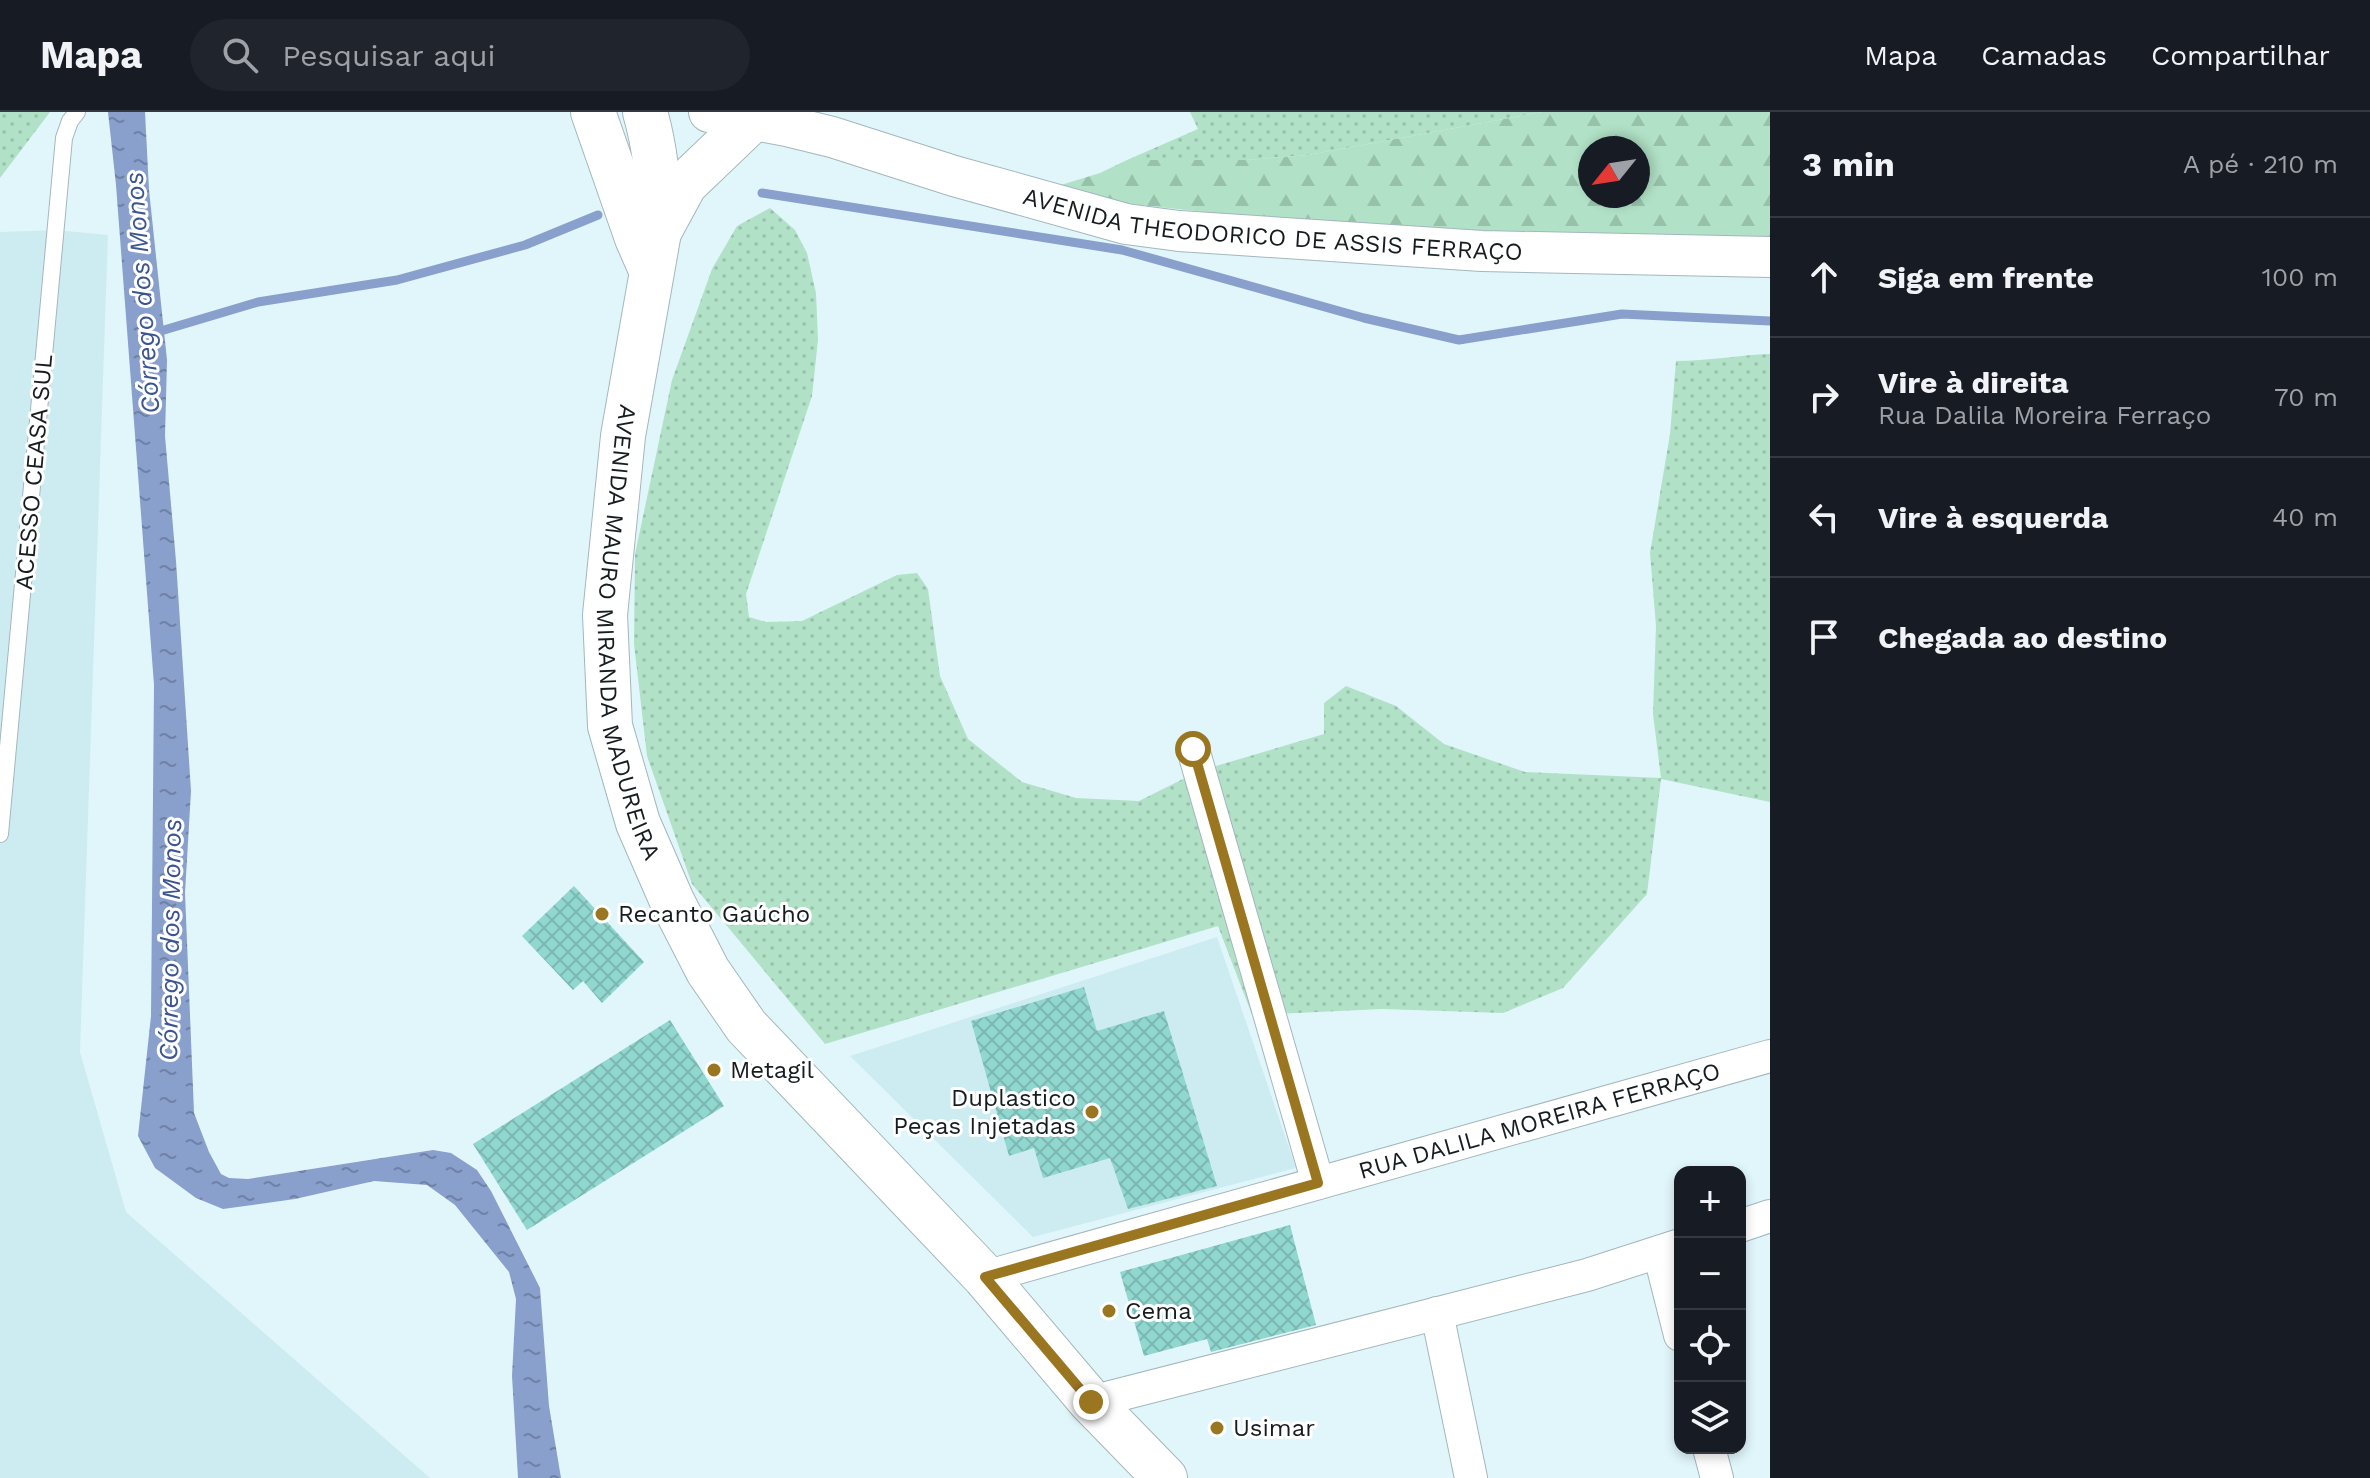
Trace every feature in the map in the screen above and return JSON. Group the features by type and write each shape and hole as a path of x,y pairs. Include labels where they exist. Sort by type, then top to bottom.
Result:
{"main road":[{"path":"593,112 637,238 655,252 685,184 768,119"},
{"name":"AVENIDA MAURO MIRANDA MADUREIRA","path":"645,112 659,197 655,252 623,436 605,615 610,726 638,823 672,901 708,971 746,1026 985,1277 1091,1402 1165,1478"}],"street":[{"name":"AVENIDA THEODORICO DE ASSIS FERRAÇO","path":"709,112 768,119 1126,224 1179,231 1482,251 1770,257"},
{"path":"1193,749 1318,1183"},
{"name":"RUA DALILA MOREIRA FERRAÇO","path":"985,1277 1770,1056"},
{"path":"1746,1224 1770,1216"},
{"path":"1091,1402 1587,1275 1669,1248 1677,1310"},
{"path":"1437,1313 1471,1478"},
{"path":"1711,1454 1717,1478"}],"lane":[{"name":"ACESSO CEASA SUL","path":"0,834 64,138 77,112"}],"shaded area":[{"path":"56,230 108,235 80,1052 126,1212 430,1478 0,1478 0,232"},
{"name":"Duplastico Peças Injetadas","path":"1217,937 1296,1168 1033,1237 850,1056"}],"green space":[{"path":"0,112 50,112 0,178"},
{"path":"1190,112 1542,112 1308,155 1246,160 1127,160 1198,129"},
{"path":"1542,112 1770,112 1770,240 1711,245 1260,218 1076,198 1051,188 1100,173 1127,160 1246,160 1308,155"},
{"path":"770,208 795,230 807,253 816,293 818,340 812,396 746,594 749,617 766,622 802,621 897,575 917,573 928,589 940,676 968,739 1022,782 1076,798 1139,801 1199,771 1324,734 1324,703 1346,686 1396,706 1444,744 1525,772 1661,778 1653,714 1656,626 1650,553 1670,434 1676,361 1770,354 1770,802 1661,779 1647,894 1563,988 1503,1013 1382,1009 1252,1015 1218,926 825,1044 692,884 647,756 634,644 635,554 672,380 712,269 737,226"}],"water":[{"name":"Córrego dos Monos","path":"108,112 145,112 149,190 167,360 165,436 191,791 185,893 194,1113 209,1152 221,1174 229,1178 248,1179 433,1150 451,1153 477,1170 491,1191 540,1288 549,1406 561,1478 518,1478 512,1376 516,1299 509,1272 455,1205 427,1185 374,1181 295,1199 223,1209 196,1198 155,1168 138,1136 151,1016 154,685"}],"building":[{"path":"574,886 644,962 602,1003 583,981 573,990 522,936"},
{"path":"1084,987 1097,1031 1164,1011 1217,1186 1128,1209 1110,1158 1043,1178 1034,1148 1009,1156 971,1021"},
{"path":"670,1020 724,1106 527,1230 473,1144"},
{"path":"1290,1225 1316,1325 1211,1352 1207,1339 1144,1356 1120,1272"}],"waterway":[{"path":"762,193 1122,250 1364,318 1459,340 1622,314 1770,321"},
{"name":"Córrego dos Monos","path":"154,333 258,302 397,280 525,245 598,215"}],"place":[{"name":"Recanto Gaúcho","path":"602,914"},
{"name":"Metagil","path":"714,1070"},
{"name":"Duplastico Peças Injetadas","path":"1092,1112"},
{"name":"Cema","path":"1109,1311"},
{"name":"Usimar","path":"1217,1428"}],"route":[{"path":"1091,1402 985,1277 1318,1183 1193,749"}]}
